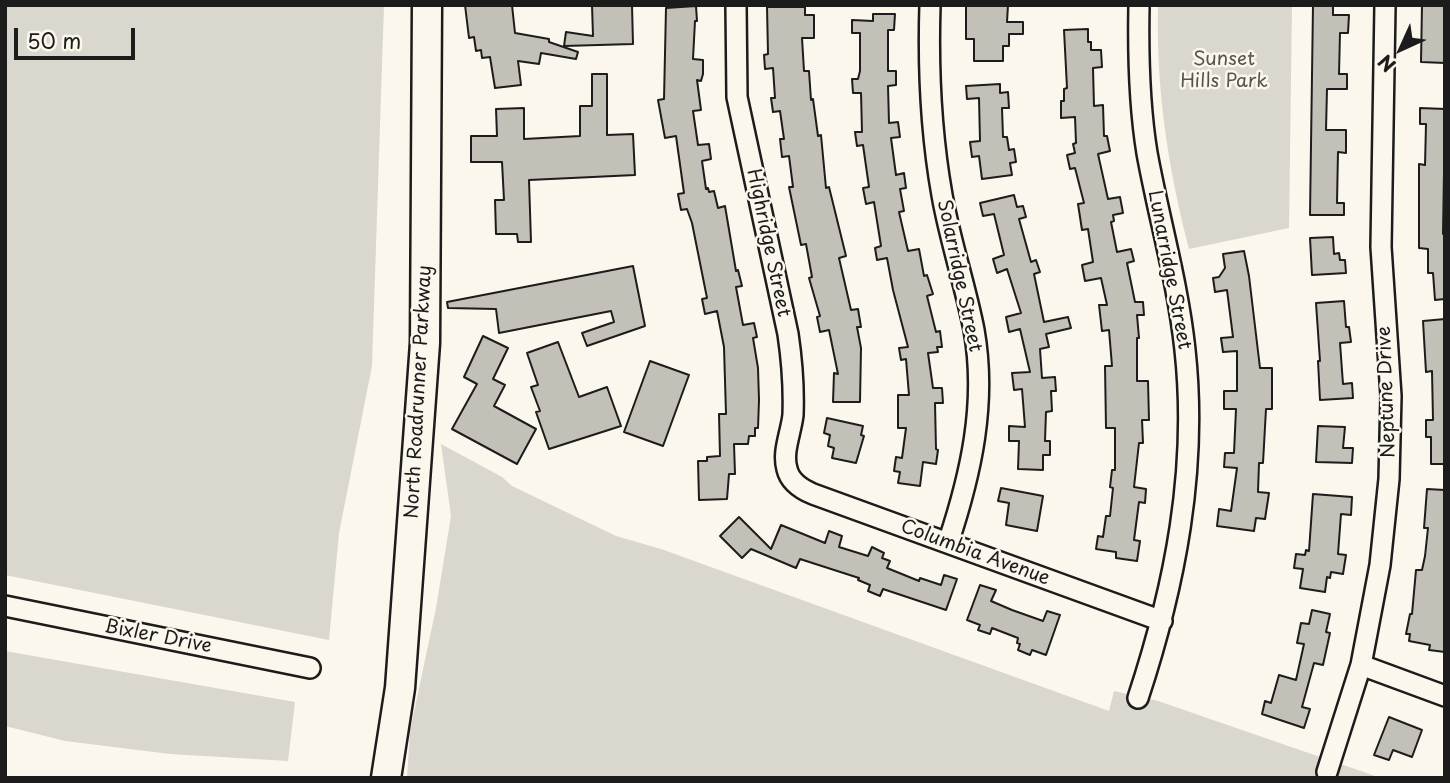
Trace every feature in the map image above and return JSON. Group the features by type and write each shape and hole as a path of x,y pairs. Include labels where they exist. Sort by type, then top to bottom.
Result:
{"street":[{"name":"North Roadrunner Parkway","path":"386,778 400,688 425,343 427,5"},
{"name":"Highridge Street","path":"737,5 737,97 792,366 793,413 785,458 787,482"},
{"name":"Solarridge Street","path":"930,5 930,74 936,157 947,218 974,332 978,376 977,421 971,464 948,543"},
{"name":"Lunarridge Street","path":"1138,698 1162,621 1175,562 1183,512 1188,447 1188,386 1176,283 1152,180 1143,126 1139,5"},
{"name":"Neptune Drive","path":"1327,772 1361,666 1380,565 1390,450 1391,396 1381,247 1385,5"},
{"name":"Columbia Avenue","path":"787,482 1162,621"},
{"name":"Bixler Drive","path":"5,606 310,667"},
{"path":"1361,666 1445,696"}],"green space":[{"path":"5,5 384,5 372,366 339,533 329,640 5,575"},
{"name":"Sunset Hills Park","path":"1158,5 1292,5 1289,228 1189,249 1175,188 1161,98"},
{"path":"441,444 502,477 512,486 616,536 661,549 1109,711 1114,691 1158,701 1381,778 407,778 410,731 436,608 451,516"},
{"path":"5,651 295,702 288,761 170,754 65,741 5,726"}],"building":[{"path":"465,5 512,5 515,33 549,39 549,42 578,52 576,59 541,53 539,64 518,61 521,85 495,88 490,57 482,58 481,50 476,51 474,37 469,38"},
{"path":"592,5 632,5 633,44 564,46 566,32 593,36"},
{"path":"966,5 1008,5 1007,22 1023,22 1023,34 1009,34 1009,46 1003,46 1003,61 974,61 974,39 966,39"},
{"path":"1313,5 1333,5 1333,15 1349,15 1348,33 1340,33 1339,74 1347,74 1347,89 1327,89 1326,130 1346,130 1346,153 1338,152 1337,203 1344,203 1344,215 1310,215"},
{"path":"1422,5 1445,5 1445,63 1421,62"},
{"path":"696,6 693,59 703,60 701,81 697,80 701,110 693,111 698,145 709,144 711,159 702,161 706,189 708,188 709,192 714,191 718,208 725,206 736,271 738,270 742,286 736,287 743,325 754,323 759,400 755,436 749,436 748,444 734,444 735,474 729,474 727,499 699,500 698,461 720,456 719,414 726,414 724,347 717,311 705,314 702,299 707,298 692,223 687,209 681,210 678,194 684,193 676,136 665,138 658,100 664,99 666,8"},
{"path":"767,7 805,7 805,15 814,15 814,38 802,38 804,71 809,71 811,100 813,99 818,136 821,135 826,188 829,187 846,256 839,258 851,310 858,309 861,327 857,327 861,348 860,402 833,402 834,373 838,374 829,330 820,332 817,317 820,316 809,278 812,277 806,244 801,245 789,187 793,187 789,156 782,157 780,139 784,139 780,111 773,112 771,98 775,98 773,68 765,69 764,55 768,54"},
{"path":"873,14 895,14 894,30 888,30 888,71 896,71 896,85 888,86 889,123 898,122 900,137 891,138 896,175 904,173 906,188 900,189 904,211 899,212 908,251 919,249 924,276 927,275 933,294 927,296 936,332 940,331 942,347 937,347 938,352 928,353 933,388 942,388 943,403 935,403 938,450 936,464 923,462 920,486 898,483 900,472 894,471 896,457 902,458 906,428 898,428 898,395 909,395 906,359 901,360 899,348 908,347 887,258 877,260 875,248 881,246 874,202 866,204 863,188 869,187 863,145 857,146 855,132 862,132 861,93 853,93 852,79 858,79 860,71 860,33 852,33 852,20 873,21"},
{"path":"1088,29 1091,50 1101,50 1102,67 1093,68 1094,106 1103,105 1104,136 1107,136 1110,151 1098,154 1108,199 1120,197 1123,213 1113,215 1114,221 1111,222 1117,252 1131,249 1134,261 1127,263 1135,302 1143,302 1144,315 1137,315 1137,381 1148,381 1149,420 1142,420 1143,443 1139,443 1134,487 1146,489 1145,503 1139,502 1134,540 1140,541 1137,561 1116,558 1116,552 1096,549 1098,536 1103,537 1106,516 1110,516 1113,488 1110,487 1112,470 1115,470 1115,428 1106,428 1105,366 1112,366 1109,330 1102,331 1099,305 1107,305 1101,278 1085,281 1082,265 1093,262 1088,229 1082,230 1078,204 1084,203 1075,168 1070,169 1067,155 1075,153 1075,117 1061,118 1061,101 1064,101 1064,89 1067,88 1064,30"},
{"path":"592,74 607,74 607,135 633,134 635,175 529,180 531,242 518,242 517,234 496,234 495,200 504,200 502,162 471,162 471,136 497,136 496,109 524,108 524,139 580,136 580,106 592,106"},
{"path":"1000,84 1000,93 1008,92 1009,108 1002,108 1003,137 1007,137 1009,150 1014,149 1016,162 1010,163 1012,175 982,179 979,156 972,157 970,142 980,141 979,98 967,99 966,86"},
{"path":"1420,108 1445,109 1445,299 1435,300 1433,273 1428,273 1428,249 1419,248 1419,164 1425,165 1426,124 1420,124"},
{"path":"1014,195 1017,207 1023,206 1026,217 1019,219 1031,262 1036,260 1040,272 1034,274 1044,322 1068,317 1071,328 1046,334 1049,347 1040,349 1042,378 1055,377 1056,391 1051,391 1052,411 1046,412 1045,441 1050,441 1050,455 1043,455 1043,470 1018,469 1019,441 1009,441 1009,426 1025,427 1022,389 1014,390 1012,373 1030,372 1020,329 1009,332 1006,317 1021,313 1007,269 997,273 993,259 1004,255 994,214 983,216 980,203"},
{"path":"1333,237 1334,254 1339,253 1340,260 1345,260 1346,273 1312,275 1310,238"},
{"path":"1244,251 1260,368 1272,368 1272,409 1266,409 1263,463 1259,463 1258,492 1269,493 1265,519 1256,518 1254,531 1217,526 1219,509 1231,511 1237,468 1224,467 1225,453 1234,453 1236,409 1224,409 1224,391 1237,391 1237,351 1223,352 1221,338 1233,337 1227,290 1215,292 1213,278 1219,277 1225,268 1223,254"},
{"path":"633,266 645,326 587,346 582,333 614,322 611,311 499,333 496,309 448,308 447,302"},
{"path":"1344,301 1346,327 1349,327 1351,342 1340,343 1343,384 1352,383 1353,398 1320,400 1316,303"},
{"path":"1445,319 1445,464 1431,464 1431,437 1426,437 1426,420 1433,420 1432,371 1426,372 1423,321"},
{"path":"483,336 508,348 493,379 505,385 494,406 536,429 517,464 452,429 477,384 464,377"},
{"path":"558,342 579,397 607,387 621,426 549,449 536,412 540,411 531,387 538,385 527,353"},
{"path":"650,361 689,375 663,446 624,432"},
{"path":"827,418 863,426 861,435 864,436 856,463 832,458 834,448 828,446 830,435 824,433"},
{"path":"1318,426 1345,427 1343,448 1353,448 1352,463 1316,462"},
{"path":"1001,488 1043,496 1037,531 1006,525 1009,503 998,501"},
{"path":"1427,489 1445,490 1445,652 1429,650 1430,645 1409,641 1410,634 1406,634 1412,614 1416,570 1422,570 1425,556 1428,528 1424,528"},
{"path":"1313,494 1352,497 1351,515 1341,514 1338,554 1346,555 1343,574 1331,572 1330,578 1327,577 1325,592 1300,588 1303,569 1294,568 1296,554 1305,555 1306,550 1309,551"},
{"path":"739,517 771,549 781,525 825,543 829,531 842,536 839,547 868,556 872,547 884,553 882,558 890,561 887,568 919,581 920,578 941,585 944,575 957,579 946,610 883,589 880,596 868,591 870,585 858,580 859,578 800,559 796,568 751,549 742,558 720,536"},
{"path":"980,585 996,590 991,601 1012,610 1043,621 1047,611 1060,615 1046,655 1032,650 1030,655 1018,650 1018,638 992,628 990,634 978,630 980,625 967,620"},
{"path":"1312,610 1330,614 1326,632 1330,633 1323,665 1314,663 1302,707 1310,709 1304,728 1262,714 1265,701 1271,703 1279,675 1296,680 1304,644 1297,643 1301,623 1309,624"},
{"path":"1389,717 1422,730 1412,757 1393,750 1389,760 1374,755"}]}
